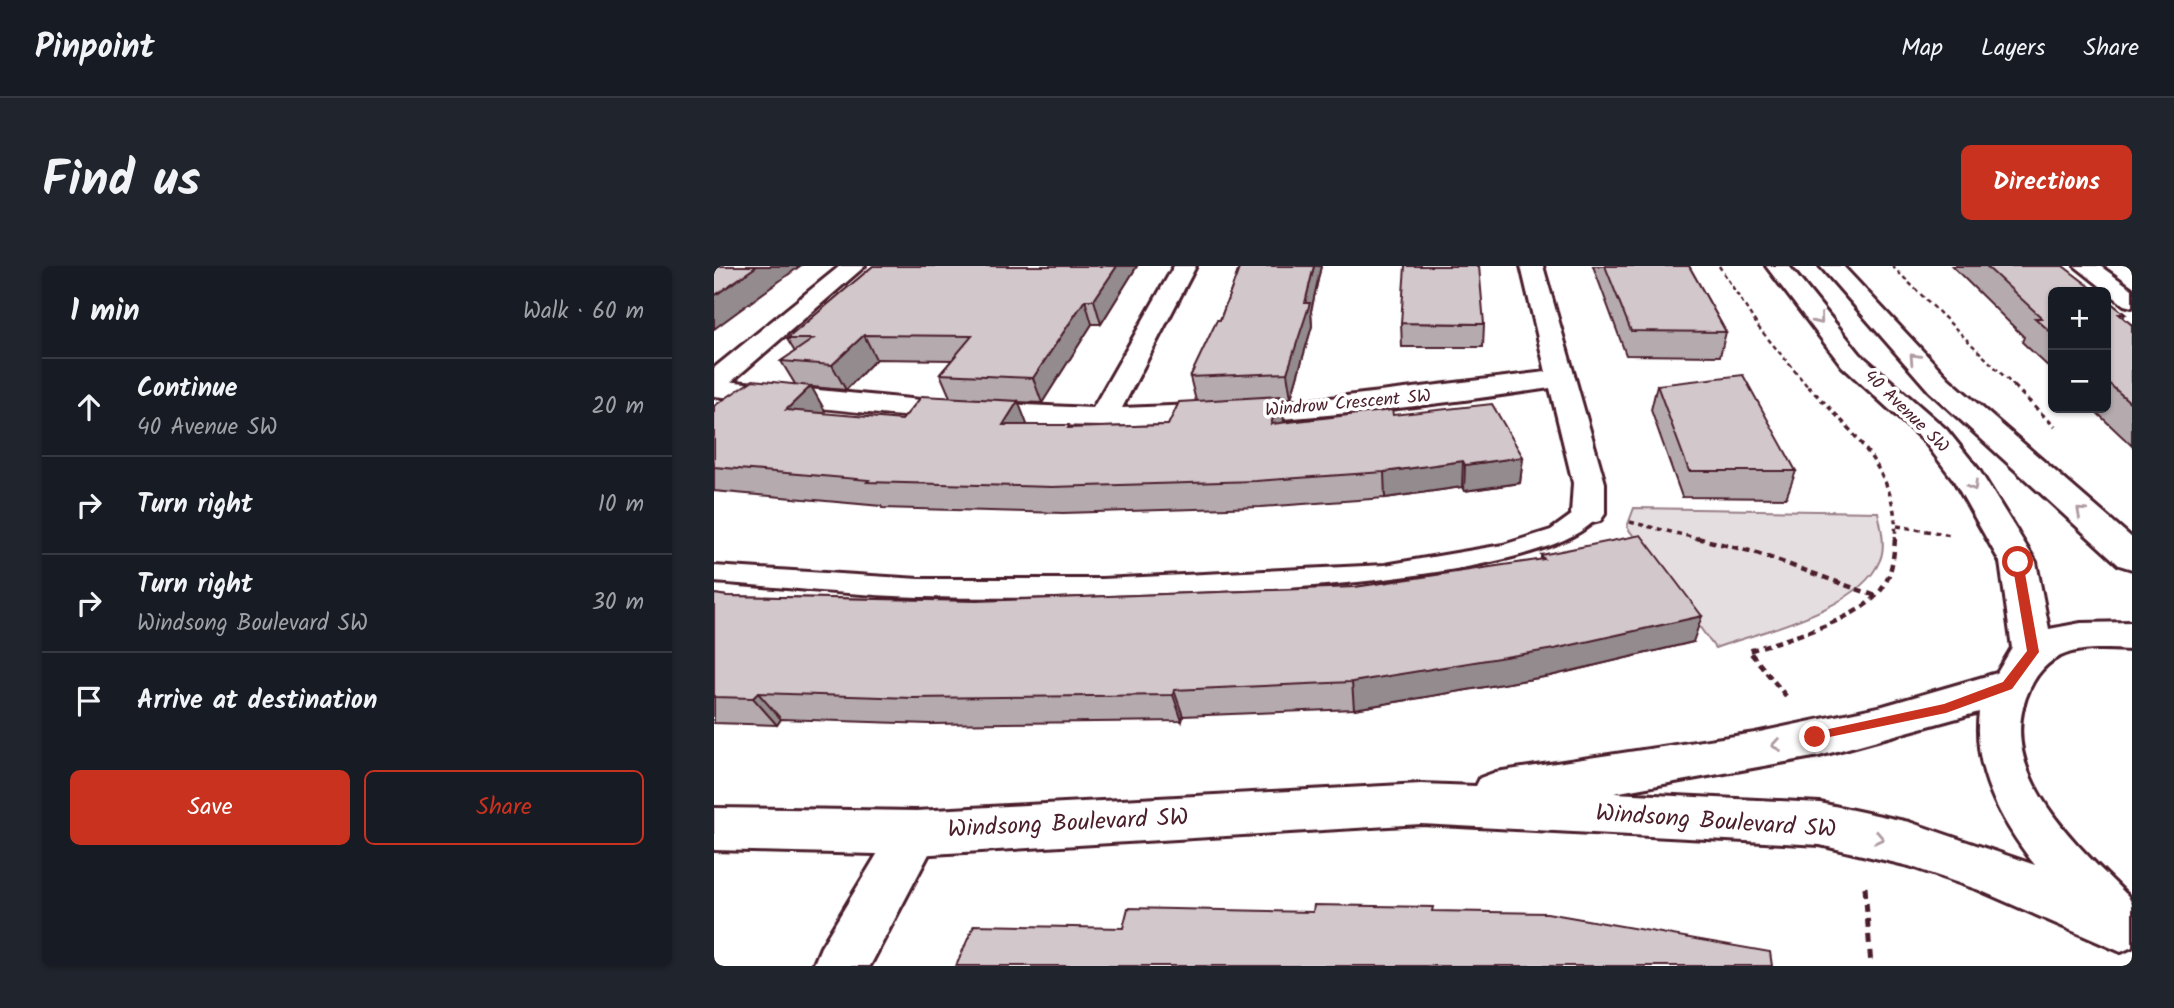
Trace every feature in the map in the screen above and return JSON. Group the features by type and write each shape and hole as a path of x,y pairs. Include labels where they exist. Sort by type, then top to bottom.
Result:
{"street":[{"path":"714,382 854,266"},
{"path":"1103,416 1185,266"},
{"path":"1532,266 1589,483 1588,514"},
{"name":"40 Avenue SW","path":"1777,266 1851,360 1935,435 1968,477 2018,562 2020,668"},
{"name":"40 Avenue SW","path":"1831,266 1938,385 2132,557"},
{"path":"2086,266 2132,300"},
{"name":"Windrow Crescent SW","path":"714,388 871,406 1103,416 1218,414 1424,399 1562,378"},
{"name":"Windsong Boulevard SW","path":"1421,804 1790,743 1946,708 2070,639 2132,636"},
{"path":"2020,668 1998,712 1997,743 2013,792 2052,852 2127,929"},
{"name":"Windsong Boulevard SW","path":"714,829 916,832 1421,804 1820,824 1909,844 1989,870 2127,929"},
{"path":"840,966 916,832"}],"lane":[{"path":"714,574 919,588 1102,588 1385,573 1505,552 1559,535 1588,514"}],"path":[{"path":"1719,266 1786,363 1857,436 1878,464 1890,489 1897,526 1891,568 1877,596 1855,610 1749,650 1792,702"},
{"path":"1892,266 2058,430"},
{"path":"1623,521 1754,552 1877,596"},
{"path":"1897,526 1965,537"},
{"path":"1865,879 1871,966"}],"shaded area":[{"path":"1634,508 1878,512 1882,555 1869,577 1831,605 1783,626 1715,648 1627,527"}],"building":[{"path":"714,266 757,266 714,296"},
{"path":"873,266 1117,266 1094,300 1085,300 1033,378 940,374 972,336 864,335 832,365 781,361 813,339 787,339"},
{"path":"1240,266 1314,266 1305,303 1310,303 1287,373 1190,377 1217,320 1220,320"},
{"path":"1405,266 1479,266 1484,324 1401,323"},
{"path":"1605,266 1689,266 1726,332 1631,331"},
{"path":"1986,266 2063,266 2090,287 2048,287 2048,330 2035,318 2042,318"},
{"path":"2111,303 2125,314 2119,314 2132,325 2132,404 2111,385"},
{"path":"1743,375 1796,471 1689,471 1657,385"},
{"path":"753,380 811,386 786,410 902,420 922,396 1018,401 1003,425 1069,425 1068,428 1168,425 1179,402 1280,396 1271,424 1392,410 1393,415 1492,404 1523,457 1465,465 1463,461 1384,472 1256,481 1052,487 867,482 869,480 714,467 714,406"},
{"path":"1641,535 1702,616 1554,649 1352,682 1174,690 1173,695 912,698 758,693 753,698 714,697 714,594 976,601 1355,587 1544,559 1541,555"},
{"path":"1314,905 1547,913 1770,952 1772,966 956,966 974,925 1123,928 1128,908 1313,912"}],"route":[{"path":"1815,737 1946,708 2008,685 2033,652 2018,562"}]}
